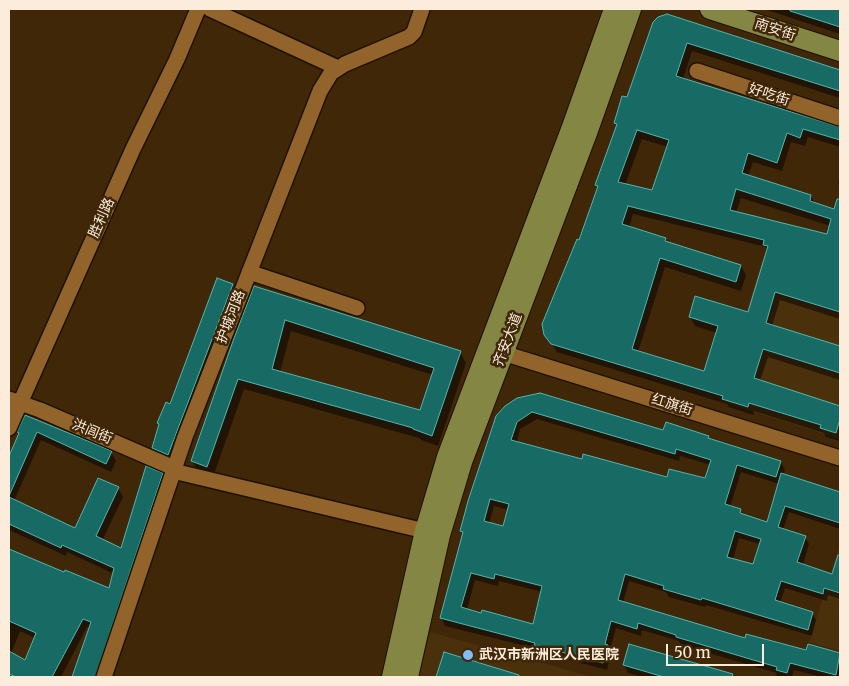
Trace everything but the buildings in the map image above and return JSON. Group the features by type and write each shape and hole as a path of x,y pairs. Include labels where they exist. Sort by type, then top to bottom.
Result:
{"main road":[{"name":"齐安大道","path":"392,677 425,532 438,485 459,422 572,127 614,9"},
{"name":"齐安大道","path":"408,677 431,572 450,499 474,428 587,133 630,9"},
{"name":"南安街","path":"710,9 840,51"}],"street":[{"name":"胜利路","path":"9,428 14,401 177,59 198,9"},
{"path":"210,9 338,68"},
{"name":"护城河路","path":"104,677 184,438 320,91 325,81 338,68 409,37 414,32 422,9"},
{"name":"好吃街","path":"697,71 840,118"},
{"path":"249,272 357,308"},
{"name":"红旗街","path":"503,353 840,458"},
{"name":"洪闾街","path":"14,401 40,410 174,470 425,532"}],"shaded area":[{"path":"763,258 840,282 840,439 719,401"},
{"path":"840,544 840,651 809,642"},
{"name":"武汉市新洲区人民医院","path":"430,632 593,677 419,677"}],"place":[{"name":"武汉市新洲区人民医院","path":"468,655"}]}
